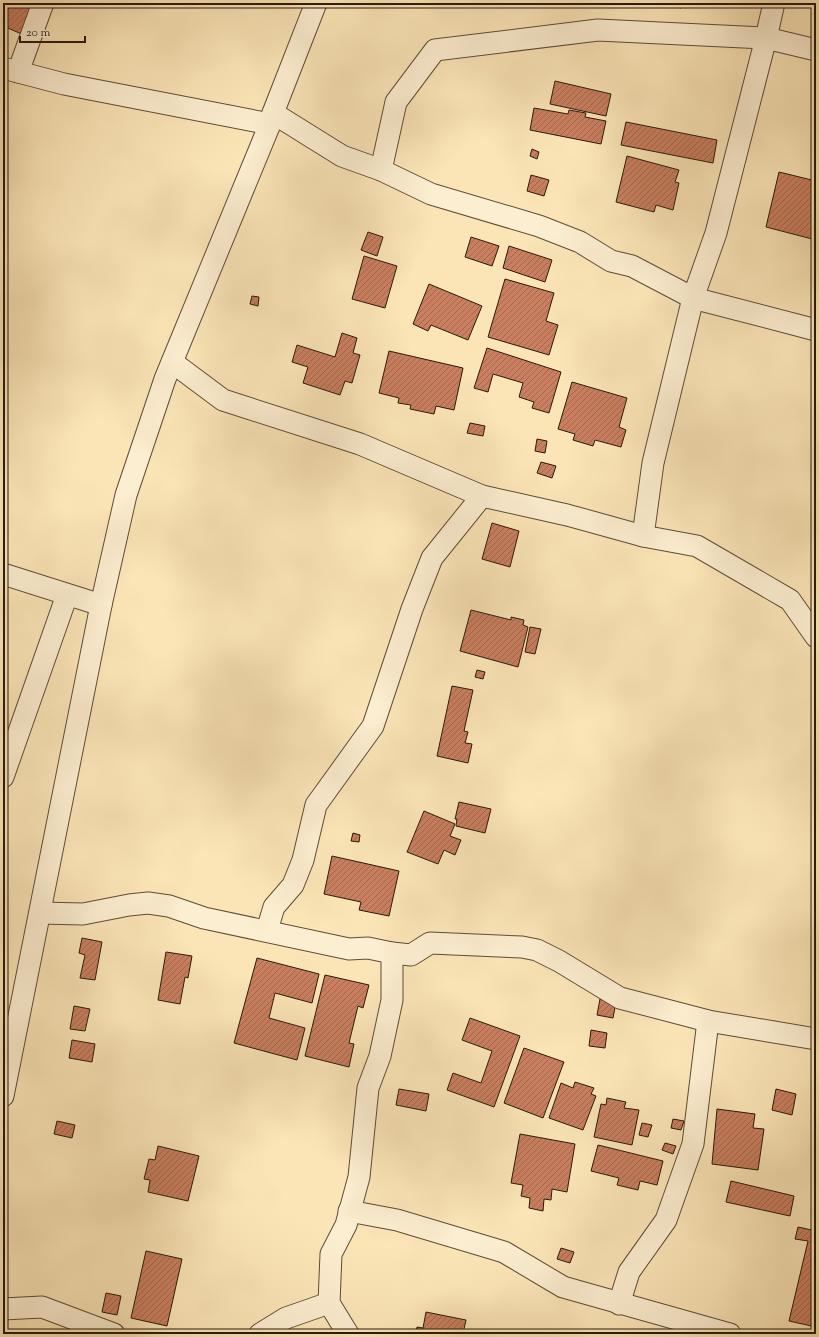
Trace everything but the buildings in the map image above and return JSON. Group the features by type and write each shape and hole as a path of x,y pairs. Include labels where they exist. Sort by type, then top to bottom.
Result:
{"street":[{"path":"43,3 10,70 64,84 272,118 342,156 381,170 431,194 539,226 580,242 611,261 632,266 693,298 816,330"},
{"path":"3,1096 12,1008 40,913 102,605 126,495 172,362 272,118 316,3"},
{"path":"643,536 653,463 693,298 716,233 774,3"},
{"path":"381,170 396,102 435,50 598,30 766,38 816,50"},
{"path":"172,362 223,400 360,444 482,496 567,515 643,536 697,546 790,600 816,637"},
{"path":"267,930 274,907 293,885 301,866 316,806 373,726 412,609 432,558 482,496"},
{"path":"3,574 102,605"},
{"path":"3,777 68,595"},
{"path":"40,913 83,914 129,905 148,904 169,906 204,918 267,930 333,947 349,949 368,948 392,953 411,954 430,943 522,947 537,950 559,961 620,998 708,1021 816,1039"},
{"path":"348,1334 329,1303 331,1254 346,1225 359,1177 368,1088 380,1056 392,1000 392,953"},
{"path":"619,1304 630,1272 666,1220 694,1144 708,1021"},
{"path":"349,1211 397,1220 504,1252 563,1287 730,1334"},
{"path":"260,1334 286,1318 329,1303"},
{"path":"3,1310 42,1307 114,1334"}]}
